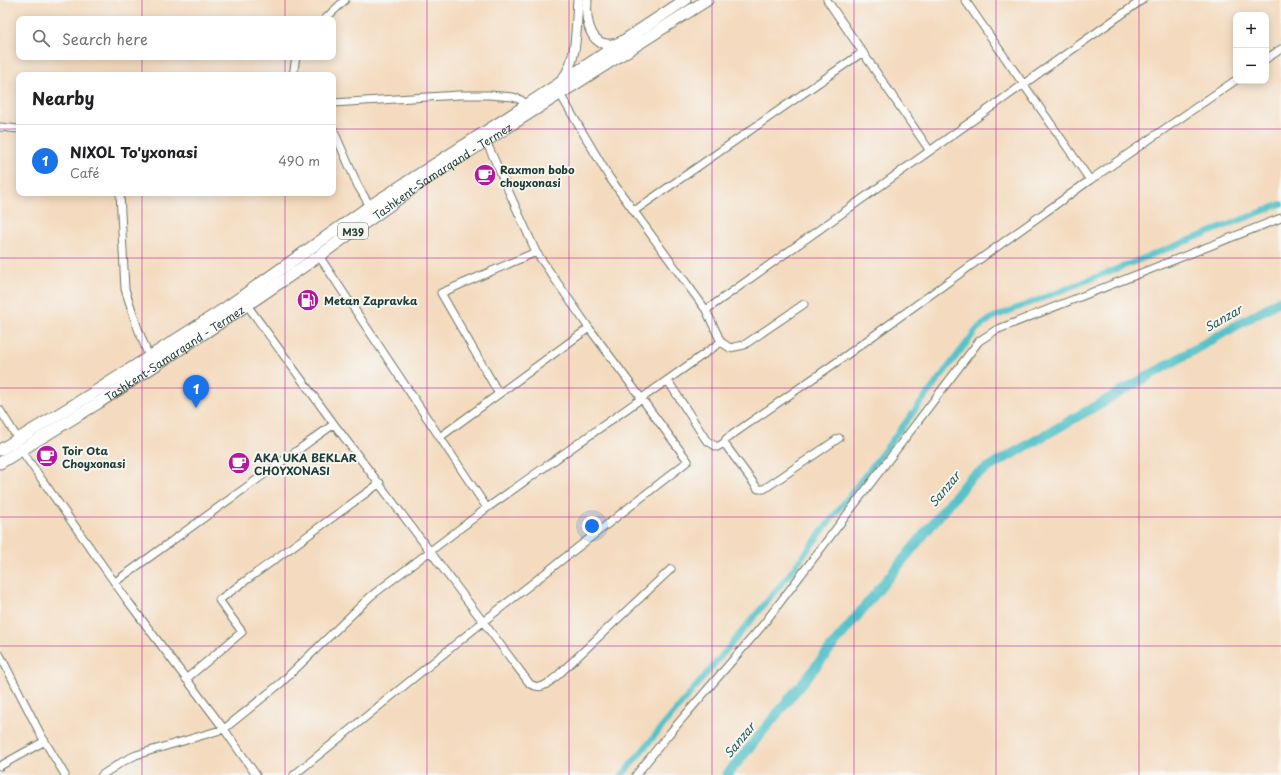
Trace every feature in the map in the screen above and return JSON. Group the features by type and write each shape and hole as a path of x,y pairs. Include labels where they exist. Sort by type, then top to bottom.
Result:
{"highway":[{"name":"Tashkent-Samarqand - Termez","path":"0,463 98,403 247,305 319,256 423,181 486,141 624,41 685,0"},
{"name":"Tashkent-Samarqand - Termez","path":"0,450 224,309 370,206 527,105 556,91 707,0"}],"main road":[{"path":"556,91 569,72 572,61 578,0"},
{"path":"587,0 587,22 594,35 604,43 608,44 615,44 624,41"}],"street":[{"path":"328,16 345,0"},
{"path":"828,0 930,150"},
{"path":"965,0 1090,180"},
{"path":"706,310 1142,0"},
{"path":"1269,57 1281,49"},
{"path":"634,211 864,52"},
{"path":"294,72 296,60"},
{"path":"668,381 706,440 717,447 724,443 726,439 841,359 1090,180 1233,82"},
{"path":"556,91 609,177 706,310 721,342 730,348 744,345 804,304"},
{"path":"336,103 459,95 489,95 513,97 521,100 527,105"},
{"path":"0,127 16,130"},
{"path":"336,136 358,186 370,206"},
{"path":"294,775 484,621 688,462 589,328 536,252 486,141"},
{"path":"120,196 125,289 149,357"},
{"path":"636,775 669,734 762,626 979,341 996,330 1281,218"},
{"path":"499,394 441,293 536,252"},
{"path":"319,256 487,508"},
{"path":"247,305 334,424 380,483 530,684 535,687 542,687 557,676 670,570"},
{"path":"440,437 589,328"},
{"path":"102,775 136,755 224,729 281,683 371,596 430,550 721,342"},
{"path":"0,410 18,439"},
{"path":"115,582 334,424"},
{"path":"724,443 758,489 764,489 839,438"},
{"path":"21,450 256,775"},
{"path":"186,679 242,632 219,600 380,483"},
{"path":"0,655 45,741 65,775"},
{"path":"0,673 8,669"},
{"path":"0,766 45,741"}],"waterway":[{"path":"622,775 784,581 978,328 992,318 1281,204"},
{"name":"Sanzar","path":"727,775 970,478 1281,300"}],"place":[{"name":"Raxmon bobo choyxonasi","path":"485,175"},
{"name":"Metan Zapravka","path":"308,300"},
{"name":"NIXOL To'yxonasi","path":"196,408"},
{"name":"Toir Ota Choyxonasi","path":"47,456"},
{"name":"AKA UKA BEKLAR CHOYXONASI","path":"239,463"}]}
